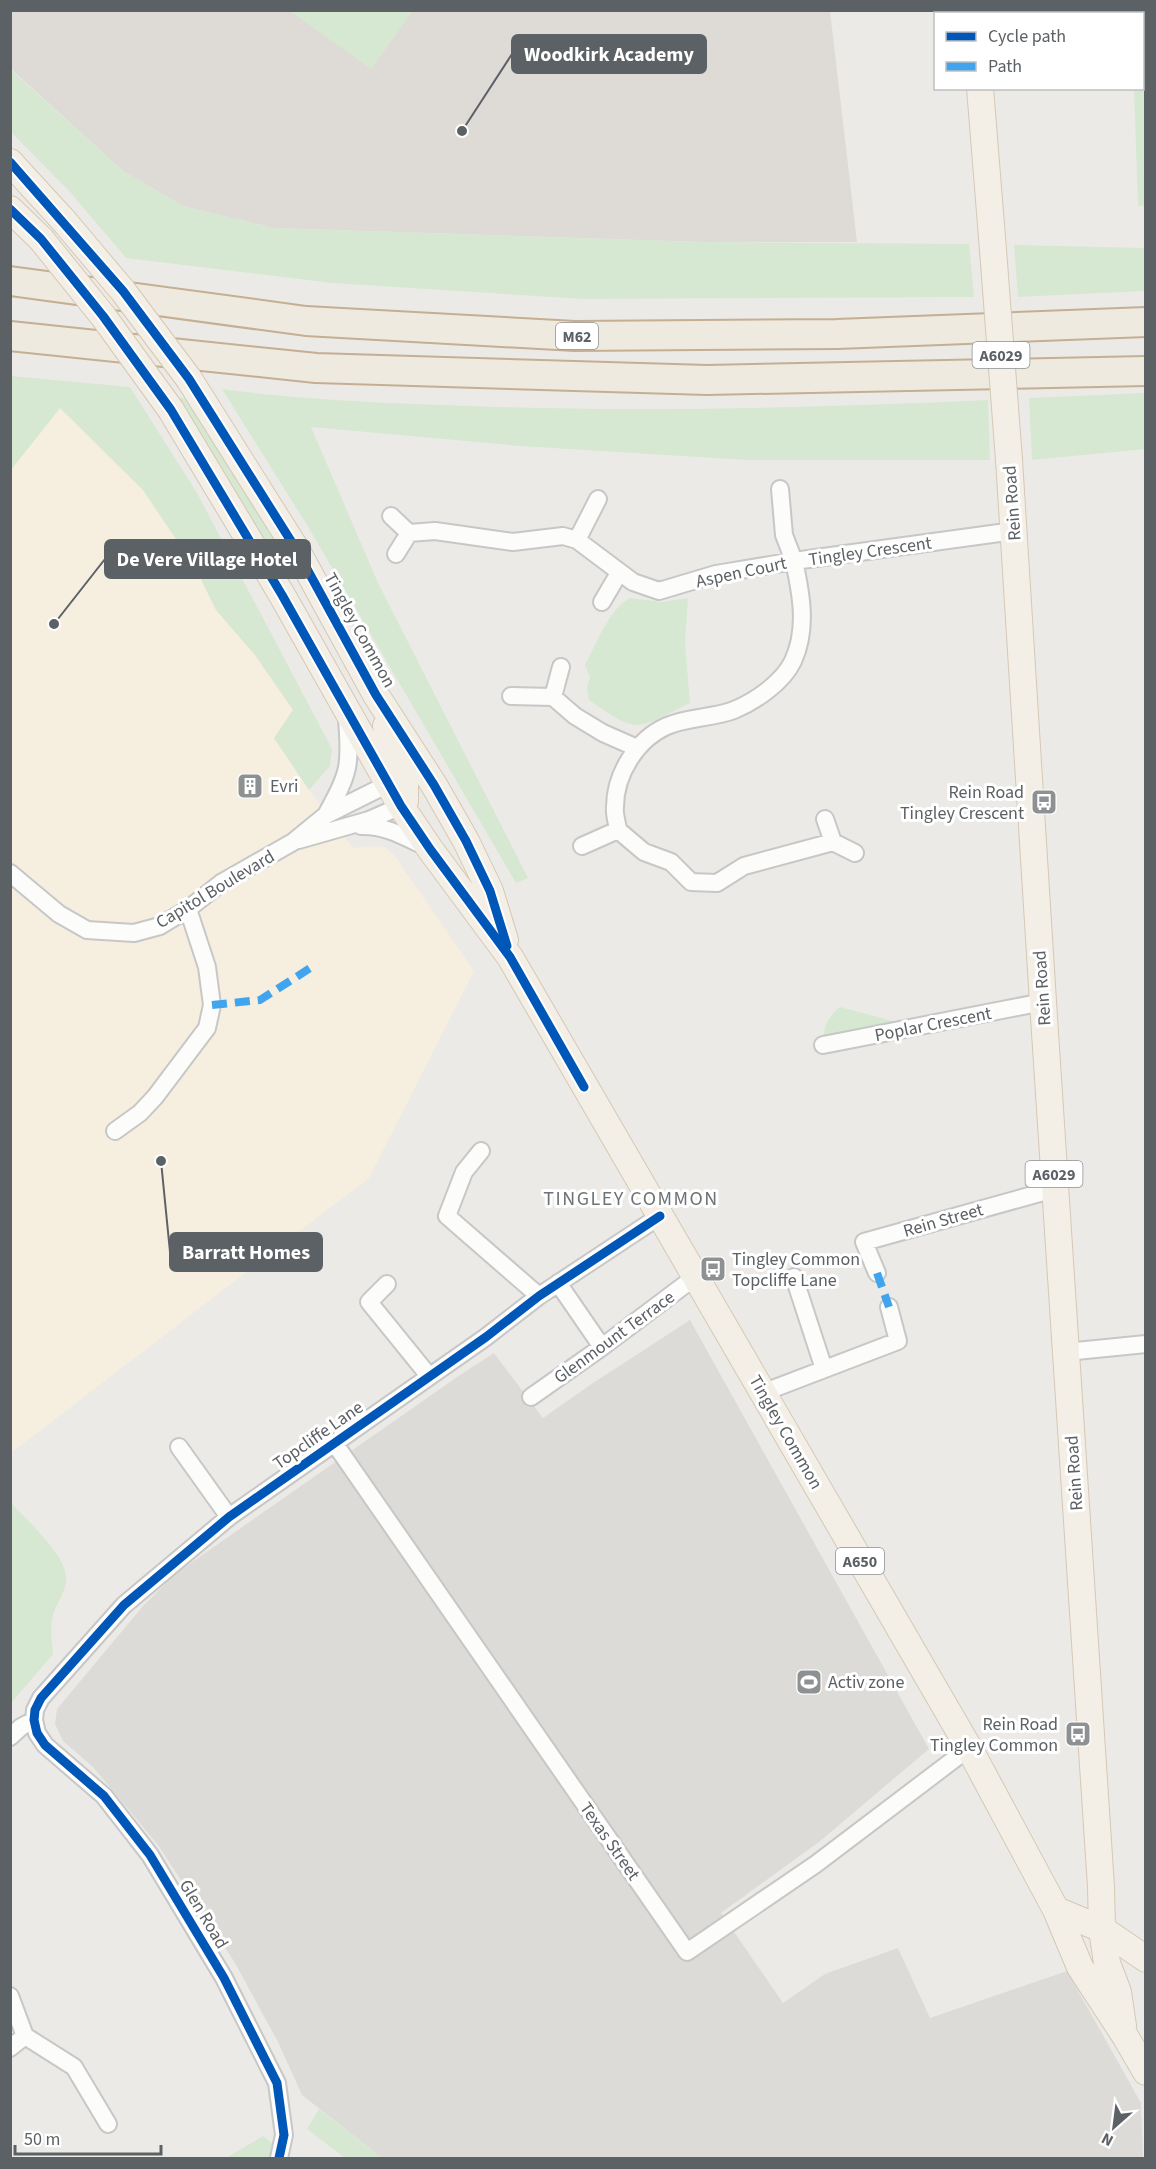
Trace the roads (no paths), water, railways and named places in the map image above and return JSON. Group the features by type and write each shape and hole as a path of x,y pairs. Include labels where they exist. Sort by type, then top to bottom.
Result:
{"highway":[{"name":"M62","path":"10,281 306,321 575,336 837,334 1146,322"},
{"name":"M62","path":"10,336 316,368 695,380 1146,371"}],"main road":[{"name":"Rein Road","path":"980,90 1010,460 1042,1002 1102,1929 1107,1963 1118,1992 1125,2036"},
{"name":"Tingley Common","path":"10,162 123,291 189,379 296,549 376,695 434,785 466,841 490,891 510,957"},
{"name":"Tingley Common","path":"10,209 41,239 103,316 171,410 430,849 510,957 969,1748 1056,1910 1080,1967 1125,2036"},
{"path":"376,695 398,792 434,785"},
{"name":"Rein Road","path":"1101,1887 1115,1914 1146,1951"},
{"path":"1056,1910 1102,1929 1146,1959"},
{"path":"1118,1992 1128,1973 1146,1971"},
{"name":"A650","path":"1125,2036 1146,2072"}],"street":[{"name":"Aspen Court","path":"577,540 633,582 659,591 716,574 794,561 784,536 780,489"},
{"path":"391,516 409,533 435,531 513,542 563,536 577,540 598,499"},
{"name":"Tingley Crescent","path":"618,830 615,807 619,777 638,748 666,727 734,711 777,682 793,661 802,632 802,600 794,561 1014,531"},
{"path":"396,554 409,533"},
{"path":"602,602 619,573"},
{"path":"553,697 561,667"},
{"path":"512,696 553,697 603,733 638,748"},
{"name":"Capitol Boulevard","path":"326,815 344,782 349,765 347,711"},
{"name":"Capitol Boulevard","path":"10,873 59,914 87,930 134,933 160,926 188,909 221,883 293,842 326,815 398,792"},
{"name":"Capitol Boulevard","path":"293,842 369,820 398,792"},
{"path":"825,819 833,842"},
{"name":"Capitol Boulevard","path":"346,826 373,825 389,829 430,849"},
{"path":"582,846 618,830 644,852 671,862 691,882 717,884 744,866 833,842 855,853"},
{"path":"115,1131 140,1113 155,1097 207,1029 212,1005 207,967 188,909"},
{"name":"Poplar Crescent","path":"823,1045 919,1028 1042,1002"},
{"path":"481,1151 464,1172 447,1216 539,1296"},
{"name":"Rein Street","path":"877,1273 864,1242 1054,1189"},
{"name":"Topcliffe Lane","path":"34,1720 35,1710 41,1698 124,1605 229,1517 486,1337 539,1296 660,1216"},
{"name":"Glenmount Terrace","path":"531,1397 696,1277"},
{"path":"794,1277 824,1369"},
{"path":"558,1283 602,1347"},
{"path":"387,1284 369,1302 429,1376"},
{"path":"762,1393 898,1341 889,1307"},
{"path":"1066,1352 1146,1344"},
{"name":"Texas Street","path":"334,1444 687,1952 816,1864 969,1748"},
{"path":"179,1447 229,1517"},
{"path":"10,1737 21,1727 34,1720"},
{"name":"Glen Road","path":"34,1720 37,1733 45,1745 104,1796 150,1855 224,1978 277,2083 284,2135 279,2158"},
{"path":"10,1996 25,2036 74,2067 108,2124"},
{"path":"10,2049 25,2036"}],"place":[{"name":"Woodkirk Academy","path":"462,131"},
{"name":"De Vere Village Hotel","path":"54,624"},
{"name":"Evri","path":"250,786"},
{"name":"Rein Road Tingley Crescent","path":"1044,802"},
{"name":"Barratt Homes","path":"161,1161"},
{"name":"Tingley Common Topcliffe Lane","path":"713,1269"},
{"name":"Activ zone","path":"809,1682"},
{"name":"Rein Road Tingley Common","path":"1078,1734"}],"district":[{"name":"TINGLEY COMMON","path":"631,1198"}]}
